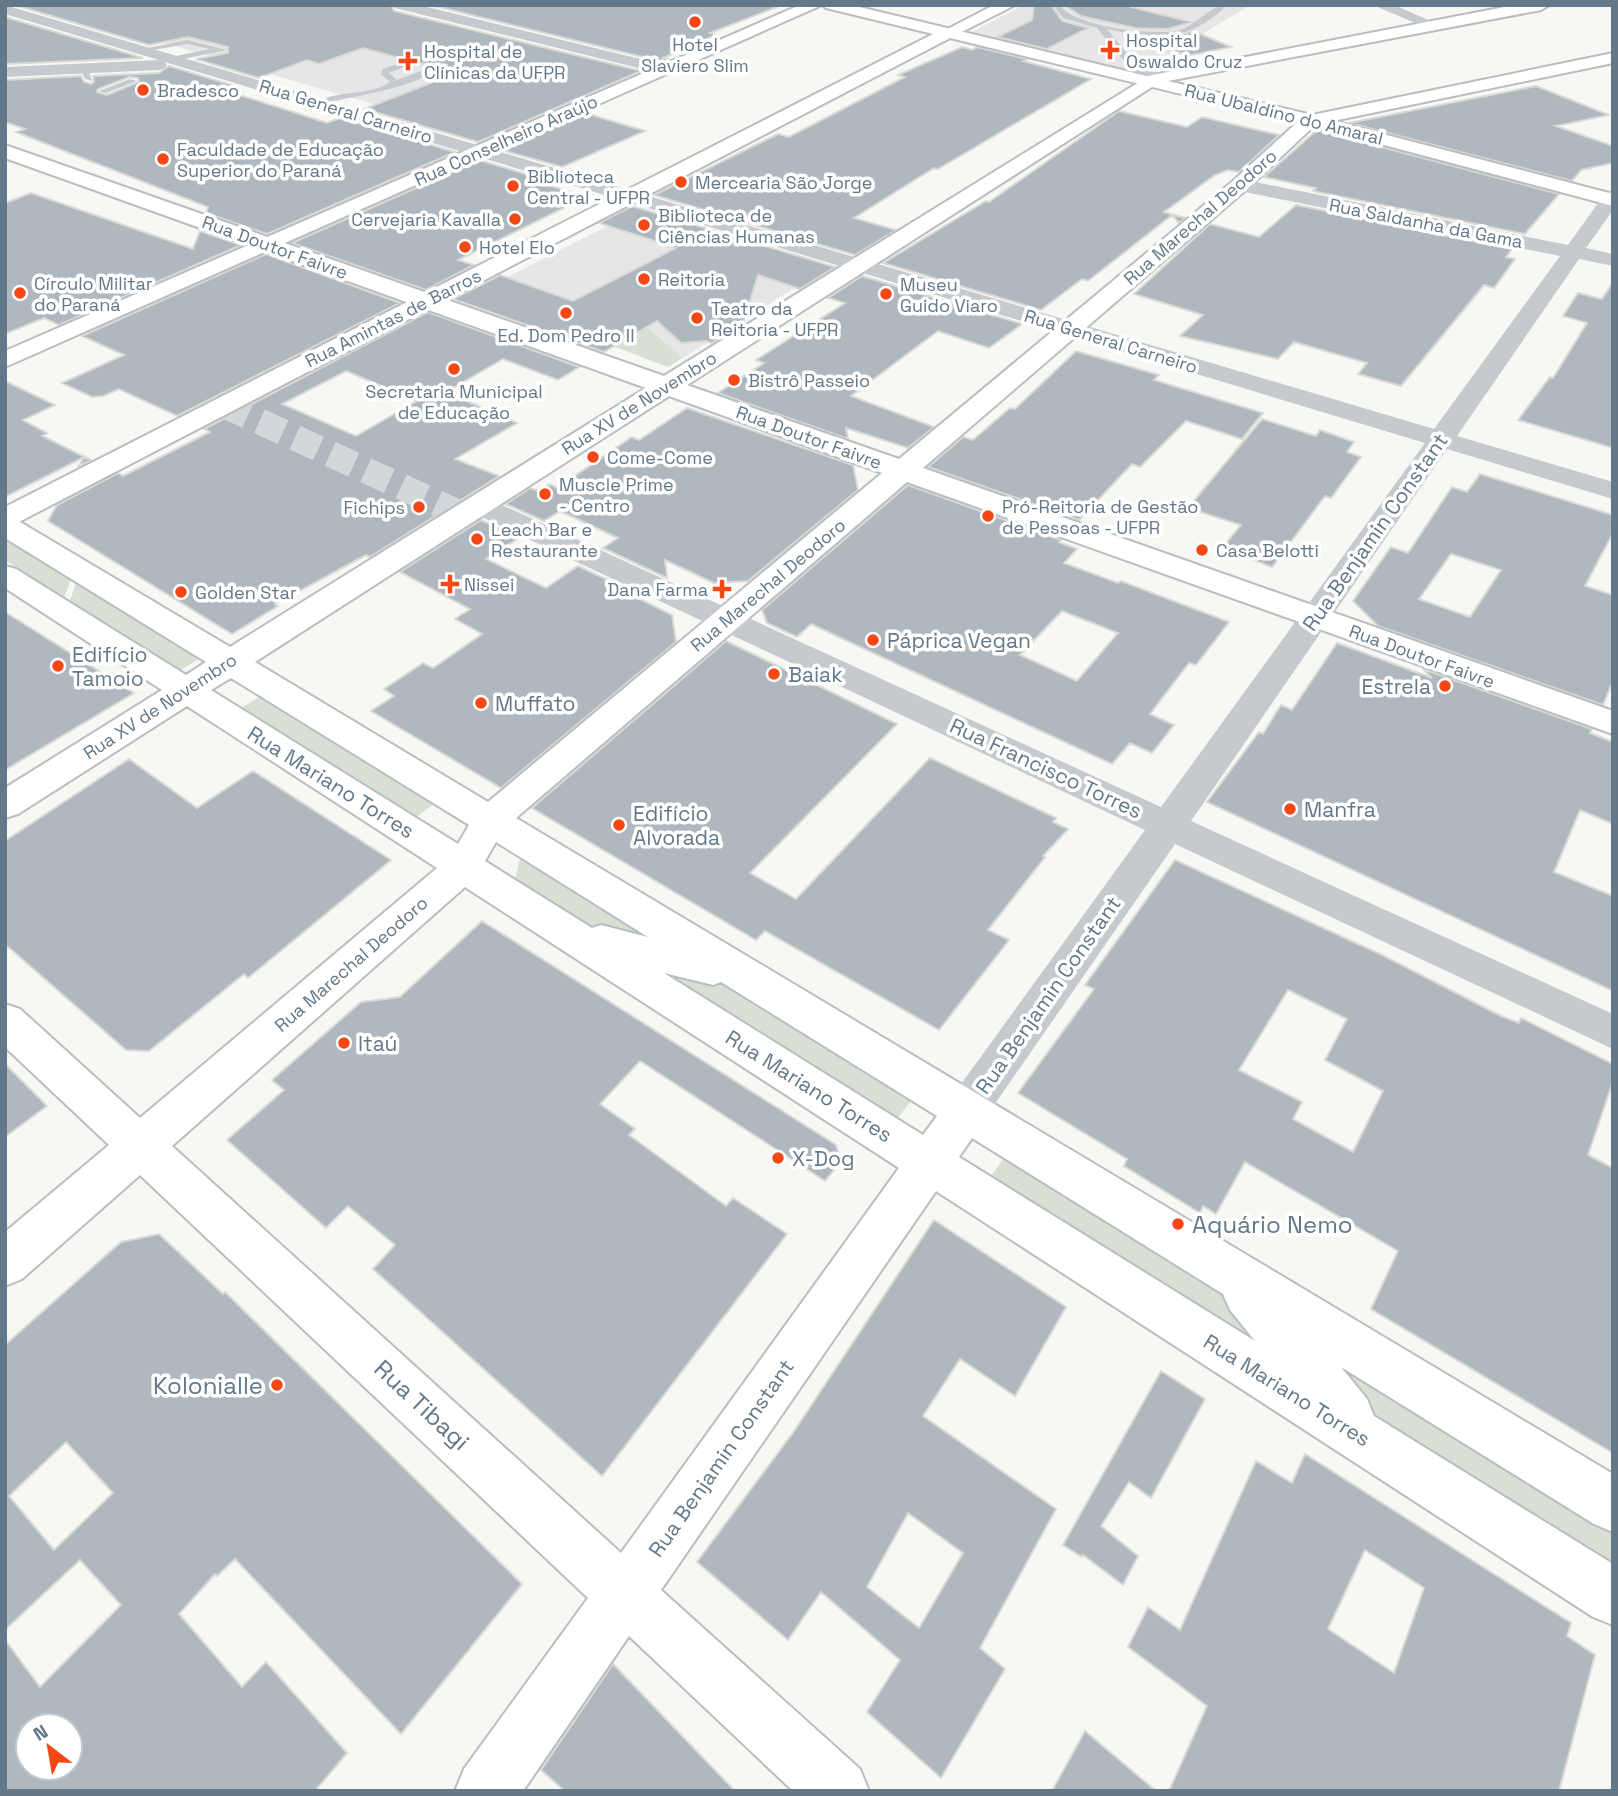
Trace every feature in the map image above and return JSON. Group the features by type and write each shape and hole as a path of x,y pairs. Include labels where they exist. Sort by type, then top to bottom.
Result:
{"main road":[{"name":"Rua Conselheiro Araújo","path":"5,360 814,5"},
{"name":"Rua Ubaldino do Amaral","path":"831,5 1154,78 1612,199"},
{"name":"Rua Amintas de Barros","path":"5,517 1007,5"},
{"name":"Rua XV de Novembro","path":"5,806 228,662 1154,78 1541,5"},
{"path":"1310,120 1613,58"},
{"name":"Rua Marechal Deodoro","path":"5,1263 464,866 490,820 1240,185 1310,120"},
{"name":"Rua Doutor Faivre","path":"5,151 1613,723"},
{"path":"5,525 1613,1504"},
{"path":"57,608 75,567"},
{"name":"Rua Mariano Torres","path":"5,575 1613,1597"},
{"path":"569,933 748,978"},
{"name":"Rua Tibagi","path":"5,1021 838,1791"},
{"name":"Rua Benjamin Constant","path":"486,1791 966,1111"},
{"path":"1229,1271 1370,1443"}],"street":[{"path":"400,5 423,7 667,70"},
{"path":"1380,5 1432,25"},
{"name":"Rua General Carneiro","path":"5,9 1613,491"},
{"path":"5,72 86,74 181,62"},
{"name":"Rua Saldanha da Gama","path":"1240,185 1613,260"},
{"name":"Rua Benjamin Constant","path":"966,1111 1612,199"},
{"name":"Rua Francisco Torres","path":"479,505 1613,1032"}],"lane":[{"path":"1056,5 1066,16 1100,26 1155,36 1179,35 1224,5"},
{"path":"1100,26 1129,64 1154,78"},
{"path":"142,50 187,42 223,50 181,62"},
{"path":"390,87 394,81 385,74 386,71 414,61"},
{"path":"319,103 390,87 437,68"},
{"path":"103,91 133,81"}],"shaded area":[{"name":"Hospital de Clínicas da UFPR","path":"371,5 561,53 411,115 106,26"},
{"name":"Hospital Oswaldo Cruz","path":"1023,5 1250,5 1147,68 1126,70 970,33"},
{"path":"641,209 828,267 668,367 474,294"},
{"path":"647,327 682,358 668,367 615,346"},
{"path":"24,535 76,565 64,598 5,560 5,544"},
{"path":"81,569 215,649 176,673 69,603"},
{"path":"273,688 443,797 407,824 238,710"},
{"path":"522,850 703,960 575,928 513,888"},
{"path":"606,949 745,985 916,1095 887,1131"},
{"path":"1011,1148 1216,1275 1332,1413 982,1189"},
{"path":"1262,1301 1613,1522 1613,1564 1374,1437"}],"building":[{"name":"Hospital de Clínicas da UFPR","path":"15,5 391,5 394,11 641,71 478,142 364,109 449,76 442,74 449,72 443,70 442,65 419,63 419,58 403,59 363,48 319,64 307,60 259,78 196,59 228,53 228,47 188,37 149,45"},
{"path":"431,5 777,7 710,33 716,35 663,58 668,59 663,62"},
{"path":"1034,5 1051,5 1062,21 1088,28 1047,49 997,37 1032,20"},
{"path":"1064,5 1133,5 1131,7 1191,22 1168,29 1135,28 1081,16"},
{"path":"5,17 143,58 5,64"},
{"path":"1193,31 1231,47 1187,56 1144,38 1171,38"},
{"path":"962,47 972,50 977,47 1027,59 1023,61 1091,79 938,169 934,168 854,218 896,230 855,255 654,195 778,134 789,137 905,77 898,75"},
{"path":"169,66 235,86 224,90 327,123 340,118 455,152 267,234 206,213 208,207 16,132 25,129 5,122 5,80 81,76 84,82 91,84 94,82 93,76 159,73","holes":["129,77 138,78 139,82 107,95 97,92 98,89"]},
{"path":"1536,86 1609,115 1556,126 1613,146 1613,163 1581,170 1572,181 1349,123"},
{"path":"1119,111 1187,127 1202,117 1279,135 1239,172 1228,170 1215,175 1164,212 1185,218 1179,223 1172,215 1088,281 1082,279 1041,310 883,263 986,201 989,202"},
{"path":"585,113 645,131 562,167 502,150"},
{"path":"1317,130 1559,194 1525,234 1313,191 1316,188 1264,177"},
{"path":"479,160 539,178 533,180 586,197 458,260 474,265 426,290 292,243"},
{"path":"31,193 193,249 200,231 241,245 59,325 44,318 5,334 5,203"},
{"path":"1296,205 1512,249 1506,257 1515,259 1494,288 1484,285 1401,386 1358,374 1367,363 1294,342 1278,359 1180,336 1203,315 1134,294 1210,224 1259,237"},
{"path":"632,206 835,267 800,289 758,275 743,324 712,343 681,343 657,321 604,352 453,299 500,275 573,301 676,248 599,223"},
{"path":"266,254 400,303 177,416 119,389 103,396 92,397 62,383 124,355 82,336"},
{"path":"862,276 1022,324 989,348 938,331 851,396 934,427 908,448 846,428 848,439 718,393 764,363 756,360 845,303 828,298"},
{"path":"1613,282 1613,448 1518,420 1550,377 1553,378 1587,323 1563,316 1578,293 1602,299"},
{"path":"428,312 579,367 558,380 503,359 446,392 517,423 455,459 499,476 370,557 366,555 275,604 278,606 232,634 48,521 57,505 118,473 123,476 210,432 204,429","holes":["346,371 417,401 356,436 282,404"]},
{"path":"1076,351 1159,375 1154,380 1263,413 1242,439 1186,421 1140,467 1132,464 1079,520 928,467 963,437 973,440 1010,408 1015,409"},
{"path":"5,381 55,405 23,420 47,433 42,436 91,460 79,466 84,457 5,497"},
{"path":"687,408 853,465 858,490 748,581 714,583 665,560 667,578 603,548 618,538 560,511 544,521 506,504 530,488 538,491 550,484 557,488 632,437 639,440"},
{"path":"1262,419 1316,436 1320,430 1354,442 1347,452 1361,457 1331,498 1325,496 1272,567 1222,548 1241,525 1188,508"},
{"path":"1480,474 1613,515 1613,533 1585,586 1613,595 1613,681 1603,705 1378,626 1353,601 1391,547 1408,553 1452,487 1467,492","holes":["1451,554 1501,570 1470,617 1419,599"]},
{"path":"908,485 1061,540 1059,542 1077,549 1064,563 1118,583 1121,581 1229,622 1196,665 1189,663 1150,714 1174,725 1152,753 1130,743 1112,764 811,624 797,637 767,623 762,610","holes":["1062,611 1118,633 1077,681 1020,655"]},
{"path":"481,520 519,538 486,559 546,588 578,566 625,588 618,588 672,615 676,642 501,788 371,711 394,696 384,689 423,663 433,668 482,634 455,619 470,609 400,572"},
{"path":"5,612 134,693 5,770"},
{"path":"726,641 897,724 750,873 796,899 930,758 1056,818 1053,822 1068,829 1043,856 1045,857 988,930 1009,940 939,1030 765,931 756,940 532,808"},
{"path":"1337,643 1432,678 1423,669 1592,729 1590,733 1613,742 1613,824 1580,810 1554,872 1613,896 1613,991 1207,802 1259,732 1263,734 1281,705 1292,710"},
{"path":"129,759 197,808 253,771 391,860 248,978 244,974 149,1051 126,1050 5,944 5,841"},
{"path":"1175,860 1382,955 1501,1016 1519,1023 1521,1018 1613,1064 1613,1081 1588,1155 1613,1168 1613,1453 1371,1309 1398,1251 1245,1162 1216,1214 1203,1206 1200,1213 1124,1166 1127,1159 1018,1093 1094,989 1085,985","holes":["1288,990 1347,1019 1325,1060 1383,1091 1353,1152 1293,1119 1302,1102 1239,1070"]},
{"path":"482,921 836,1145 841,1161 825,1181 640,1061 600,1104 635,1129 629,1135 726,1206 733,1198 787,1234 602,1476 373,1269 395,1245 348,1206 326,1228 227,1140 284,1090 272,1080 361,1002 400,997"},
{"path":"5,1064 47,1106 5,1137"},
{"path":"934,1220 1066,1307 1015,1396 960,1359 923,1416 1056,1509 980,1648 1005,1669 941,1778 867,1712 900,1660 821,1592 788,1640 697,1562 795,1430","holes":["908,1513 963,1553 919,1628 867,1587"]},
{"path":"159,1234 223,1294 225,1292 522,1584 401,1734 235,1559 217,1576 215,1574 179,1614 242,1687 266,1662 347,1753 315,1791 5,1791 5,1640 40,1687 121,1605 80,1560 5,1630 5,1345 121,1242","holes":["66,1442 113,1493 54,1550 9,1496"]},
{"path":"1161,1371 1205,1399 1151,1498 1129,1482 1101,1526 1138,1556 1123,1585 1083,1555 1082,1557 1063,1545"},
{"path":"1305,1454 1571,1623 1567,1636 1595,1655 1559,1791 1169,1791 1207,1706 1128,1647 1148,1607 1180,1630 1256,1461 1292,1483","holes":["1365,1550 1424,1588 1394,1673 1328,1629"]},
{"path":"613,1664 735,1791 565,1791 541,1770"},
{"path":"1085,1731 1156,1791 1052,1791"}],"tunnel":[{"path":"224,405 463,515"}],"place":[{"name":"Hotel Slaviero Slim","path":"695,22"},
{"name":"Hospital Oswaldo Cruz","path":"1110,50"},
{"name":"Hospital de Clínicas da UFPR","path":"408,61"},
{"name":"Bradesco","path":"143,90"},
{"name":"Faculdade de Educação Superior do Paraná","path":"163,159"},
{"name":"Mercearia São Jorge","path":"681,182"},
{"name":"Biblioteca Central - UFPR","path":"513,186"},
{"name":"Cervejaria Kavalla","path":"515,219"},
{"name":"Biblioteca de Ciências Humanas","path":"644,225"},
{"name":"Hotel Elo","path":"465,247"},
{"name":"Reitoria","path":"644,279"},
{"name":"Círculo Militar do Paraná","path":"20,293"},
{"name":"Museu Guido Viaro","path":"886,294"},
{"name":"Ed. Dom Pedro II","path":"566,313"},
{"name":"Teatro da Reitoria - UFPR","path":"697,318"},
{"name":"Secretaria Municipal de Educação","path":"454,369"},
{"name":"Bistrô Passeio","path":"734,380"},
{"name":"Come-Come","path":"593,457"},
{"name":"Muscle Prime - Centro","path":"545,494"},
{"name":"Fichips","path":"419,507"},
{"name":"Pró-Reitoria de Gestão de Pessoas - UFPR","path":"988,516"},
{"name":"Leach Bar e Restaurante","path":"477,539"},
{"name":"Casa Belotti","path":"1202,550"},
{"name":"Nissei","path":"450,584"},
{"name":"Dana Farma","path":"722,589"},
{"name":"Golden Star","path":"181,592"},
{"name":"Páprica Vegan","path":"873,640"},
{"name":"Edifício Tamoio","path":"58,666"},
{"name":"Baiak","path":"774,674"},
{"name":"Estrela","path":"1445,686"},
{"name":"Muffato","path":"481,703"},
{"name":"Manfra","path":"1290,809"},
{"name":"Edifício Alvorada","path":"619,825"},
{"name":"Itaú","path":"344,1043"},
{"name":"X-Dog","path":"778,1158"},
{"name":"Aquário Nemo","path":"1178,1224"},
{"name":"Kolonialle","path":"277,1385"}]}
